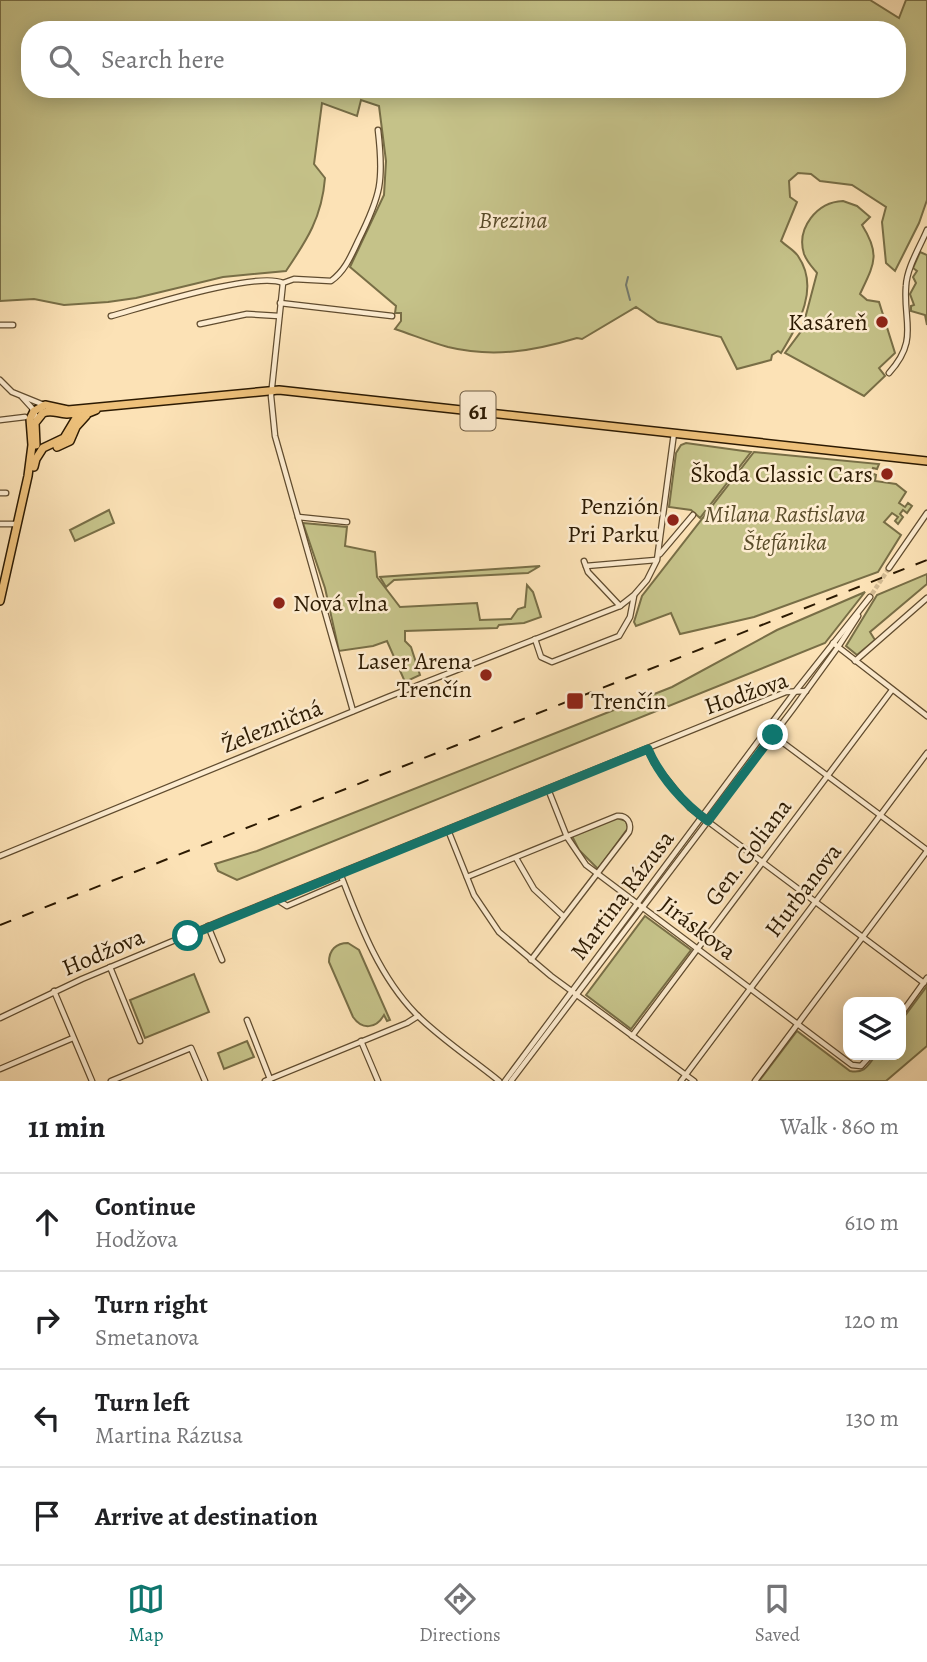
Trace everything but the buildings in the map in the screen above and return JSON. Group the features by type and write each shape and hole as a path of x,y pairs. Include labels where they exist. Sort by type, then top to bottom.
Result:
{"main road":[{"name":"61","path":"32,416 47,411 65,415 103,407 272,390 927,461"},
{"name":"61","path":"45,405 68,410 91,410"},
{"path":"32,416 45,405"},
{"path":"59,408 70,425"},
{"name":"61","path":"32,465 39,453 64,438 76,418 91,410"},
{"path":"32,465 46,452 70,441 81,420 91,410"},
{"name":"61","path":"0,601 36,447 32,416"},
{"name":"61","path":"32,416 29,428 32,465"},
{"path":"36,433 51,444 64,444"}],"street":[{"path":"283,283 294,279 331,281 346,267 372,214 379,193 382,162 378,130"},
{"path":"890,373 904,353 909,322 906,283 927,230"},
{"path":"111,316 244,282 278,280 283,283"},
{"path":"283,283 272,390 275,436 353,711"},
{"path":"280,303 391,316"},
{"path":"200,324 247,314 279,316"},
{"path":"0,326 13,325"},
{"path":"0,380 21,397 32,416 0,420"},
{"path":"21,397 45,405"},
{"path":"535,639 541,657 552,663 615,639 626,627 634,595 652,572 658,558 674,433"},
{"path":"889,568 927,513"},
{"path":"620,606 588,572 585,563 658,558 693,515"},
{"path":"298,517 347,522"},
{"path":"0,524 18,524"},
{"name":"Železničná","path":"0,856 353,711 620,606 634,595"},
{"name":"Martina Rázusa","path":"502,1081 794,692 871,595 806,691 511,1081"},
{"path":"855,661 927,598"},
{"path":"833,643 927,716"},
{"name":"Gen. Goliana","path":"632,1036 892,690"},
{"name":"Hodžova","path":"0,1018 54,991 276,898 786,692 806,691"},
{"path":"755,1081 927,850 766,730"},
{"path":"648,749 654,763 690,808 925,981 906,1007"},
{"name":"Hurbanova","path":"681,1081 927,753"},
{"name":"Jiráskova","path":"548,789 577,855 596,874 843,1058"},
{"path":"467,877 617,816 628,820 629,832 531,960"},
{"path":"448,830 474,895 491,922 508,941 694,1081"},
{"path":"516,858 541,898 563,916"},
{"path":"340,873 386,975 418,1016 502,1081"},
{"path":"276,898 287,906 343,882"},
{"path":"208,926 222,960"},
{"path":"110,967 140,1041"},
{"path":"54,991 92,1081"},
{"path":"247,1020 268,1080 407,1023 418,1016"},
{"path":"0,1069 74,1038"},
{"path":"361,1041 378,1081"},
{"path":"111,1081 191,1048 205,1081"},
{"name":"Jiráskova","path":"845,1060 860,1067 866,1060"}],"green space":[{"name":"Brezina","path":"0,0 870,0 899,18 906,0 927,0 927,200 919,223 895,271 886,263 882,222 886,207 852,185 820,181 811,174 798,173 789,181 790,197 797,202 781,241 796,254 804,268 807,293 794,330 781,353 778,351 772,355 771,360 737,369 721,337 658,322 636,307 582,339 513,352 465,350 441,345 395,329 401,321 401,313 395,313 396,306 350,267 384,195 386,161 379,106 361,100 357,116 322,103 314,164 325,178 321,205 301,249 286,271 223,277 108,302 64,305 34,299 0,301"},
{"path":"843,201 857,206 870,217 862,225 872,244 873,260 860,294 867,300 879,302 895,353 879,368 885,376 864,396 785,353 802,330 817,273 804,254 802,244 806,226 817,211 834,202"},
{"path":"920,252 927,255 927,325 925,315 911,311 911,306 914,305 910,294 916,283 913,277 917,271 913,268"},
{"path":"686,443 751,452 700,518 691,510 669,507 676,453 681,445"},
{"name":"Milana Rastislava Štefánika","path":"754,452 879,464 871,473 876,475 875,481 896,484 906,492 899,503 905,507 908,503 912,506 907,513 903,510 900,514 903,517 898,524 895,521 898,517 892,513 884,522 901,535 878,572 754,617 680,634 671,613 636,626 634,622 642,596"},
{"path":"109,510 114,523 75,541 70,530"},
{"path":"303,523 347,527 345,546 375,552 377,577 400,607 477,603 480,620 511,619 518,609 525,607 527,585 533,592 541,617 524,623 499,625 497,628 405,631 405,641 411,647 420,675 405,682 387,641 339,651 325,588"},
{"path":"540,566 528,573 394,580 386,587 380,577"},
{"path":"927,574 927,584 870,632 875,640 857,655 846,646 877,595"},
{"path":"865,592 825,643 237,880 218,871 215,864 257,851 672,687 777,630"},
{"path":"617,818 626,821 628,828 598,869 579,850 572,836"},
{"path":"645,916 691,950 631,1029 586,995"},
{"path":"348,943 359,950 390,1020 387,1021 384,1015 377,1023 365,1026 353,1017 329,962 334,948"},
{"path":"194,974 209,1012 145,1038 130,1000"},
{"path":"927,986 927,1046 886,1081 759,1081 797,1031 850,1071 863,1070 872,1060 906,1060 906,1014"},
{"path":"247,1041 254,1057 224,1069 218,1053"}],"waterway":[{"path":"628,277 626,285 630,300"}],"tunnel":[{"path":"872,594 889,568"}],"railway":[{"path":"0,925 927,560"}],"place":[{"name":"Kasáreň","path":"882,322"},
{"name":"Škoda Classic Cars","path":"887,474"},
{"name":"Penzión Pri Parku","path":"673,520"},
{"name":"Nová vlna","path":"279,603"},
{"name":"Laser Arena Trenčín","path":"486,675"},
{"name":"Trenčín","path":"575,701"}],"route":[{"path":"188,936 648,749 654,763 690,808 708,821 773,735"}]}
